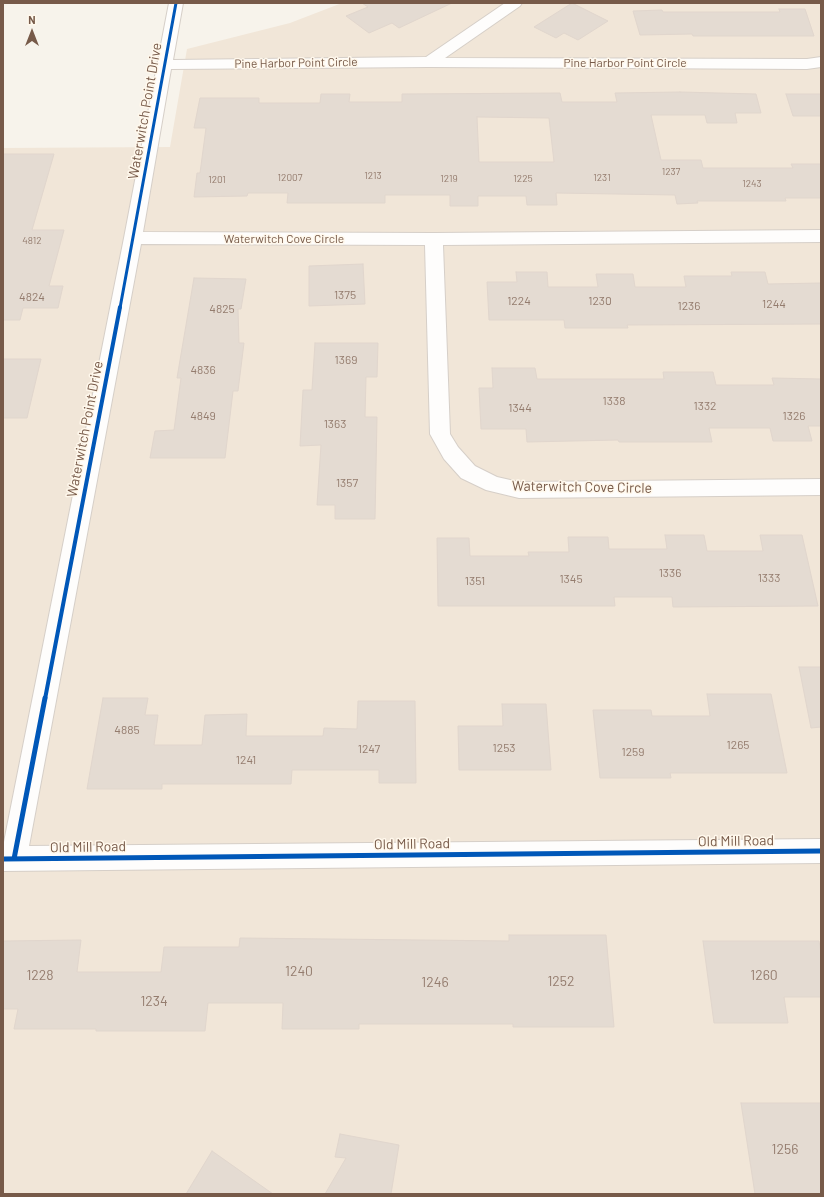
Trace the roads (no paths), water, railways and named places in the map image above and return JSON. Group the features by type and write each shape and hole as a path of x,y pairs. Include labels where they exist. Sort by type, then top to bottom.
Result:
{"street":[{"name":"Waterwitch Point Drive","path":"8,859 133,238 176,3"},
{"path":"429,62 515,3"},
{"name":"Pine Harbor Point Circle","path":"164,65 429,62 807,64 821,62"},
{"name":"Waterwitch Cove Circle","path":"133,238 434,239 821,236"},
{"name":"Waterwitch Cove Circle","path":"434,239 440,434 451,453 468,472 492,484 519,490 821,487"},
{"name":"Old Mill Road","path":"8,859 821,851"}]}
